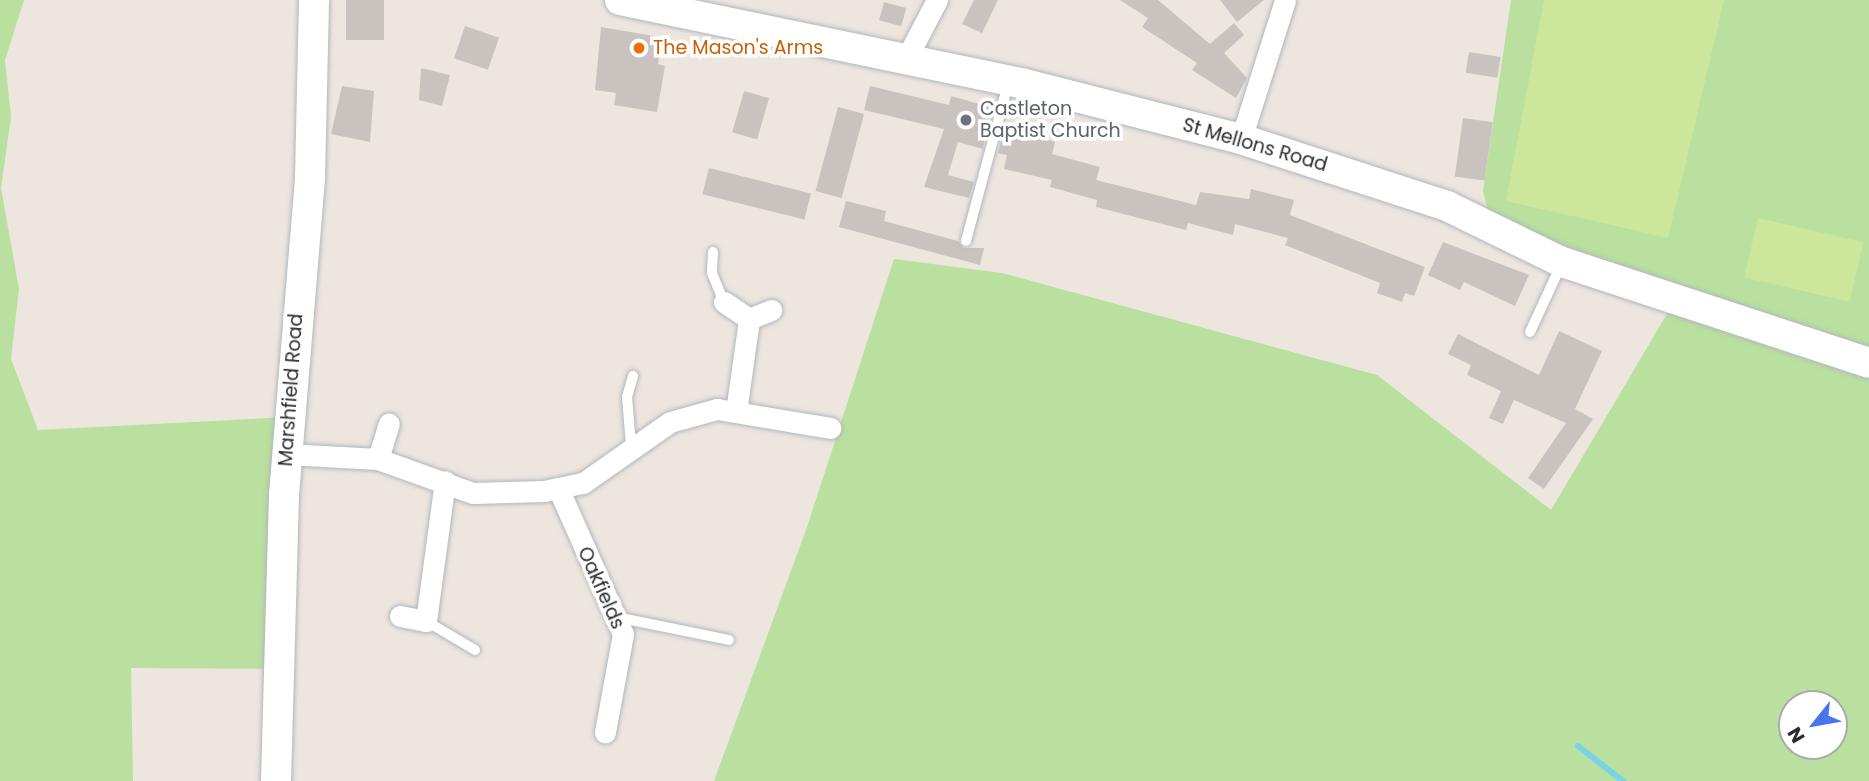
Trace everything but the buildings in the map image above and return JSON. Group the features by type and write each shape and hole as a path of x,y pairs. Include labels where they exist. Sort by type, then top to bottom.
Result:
{"street":[{"name":"Marshfield Road","path":"276,781 286,454 310,177 314,0"},
{"name":"St Mellons Road","path":"620,0 1009,81 1241,139 1447,206 1562,262 1869,363"},
{"path":"906,60 937,0"},
{"path":"1241,139 1284,0"},
{"path":"724,302 749,319"},
{"path":"749,319 771,310"},
{"path":"736,412 749,319"},
{"path":"286,454 378,459 473,493 558,488 583,483 631,445 670,422 717,409 830,428"},
{"path":"378,459 389,424"},
{"path":"400,616 426,621 445,481"},
{"name":"Oakfields","path":"558,488 623,634 606,732"}],"lane":[{"path":"966,241 1009,81"},
{"path":"713,252 712,273 724,302"},
{"path":"1530,332 1562,262"},
{"path":"631,445 627,397 633,376"},
{"path":"613,616 729,640"},
{"path":"426,621 475,650"}],"green space":[{"path":"0,0 24,0 5,60 11,117 1,188 19,289 11,359 38,430 288,417 278,669 131,668 133,781 0,781"},
{"path":"1511,0 1869,0 1869,349 1513,229 1489,215 1483,191"},
{"path":"1544,0 1724,0 1668,238 1506,201"},
{"path":"1758,218 1863,242 1850,302 1744,277"},
{"path":"894,259 1002,273 1377,375 1551,510 1677,297 1869,363 1869,781 714,781 807,527"}],"waterway":[{"path":"1578,746 1623,781"}],"place":[{"name":"The Mason's Arms","path":"639,48"},
{"name":"Castleton Baptist Church","path":"966,120"}]}
